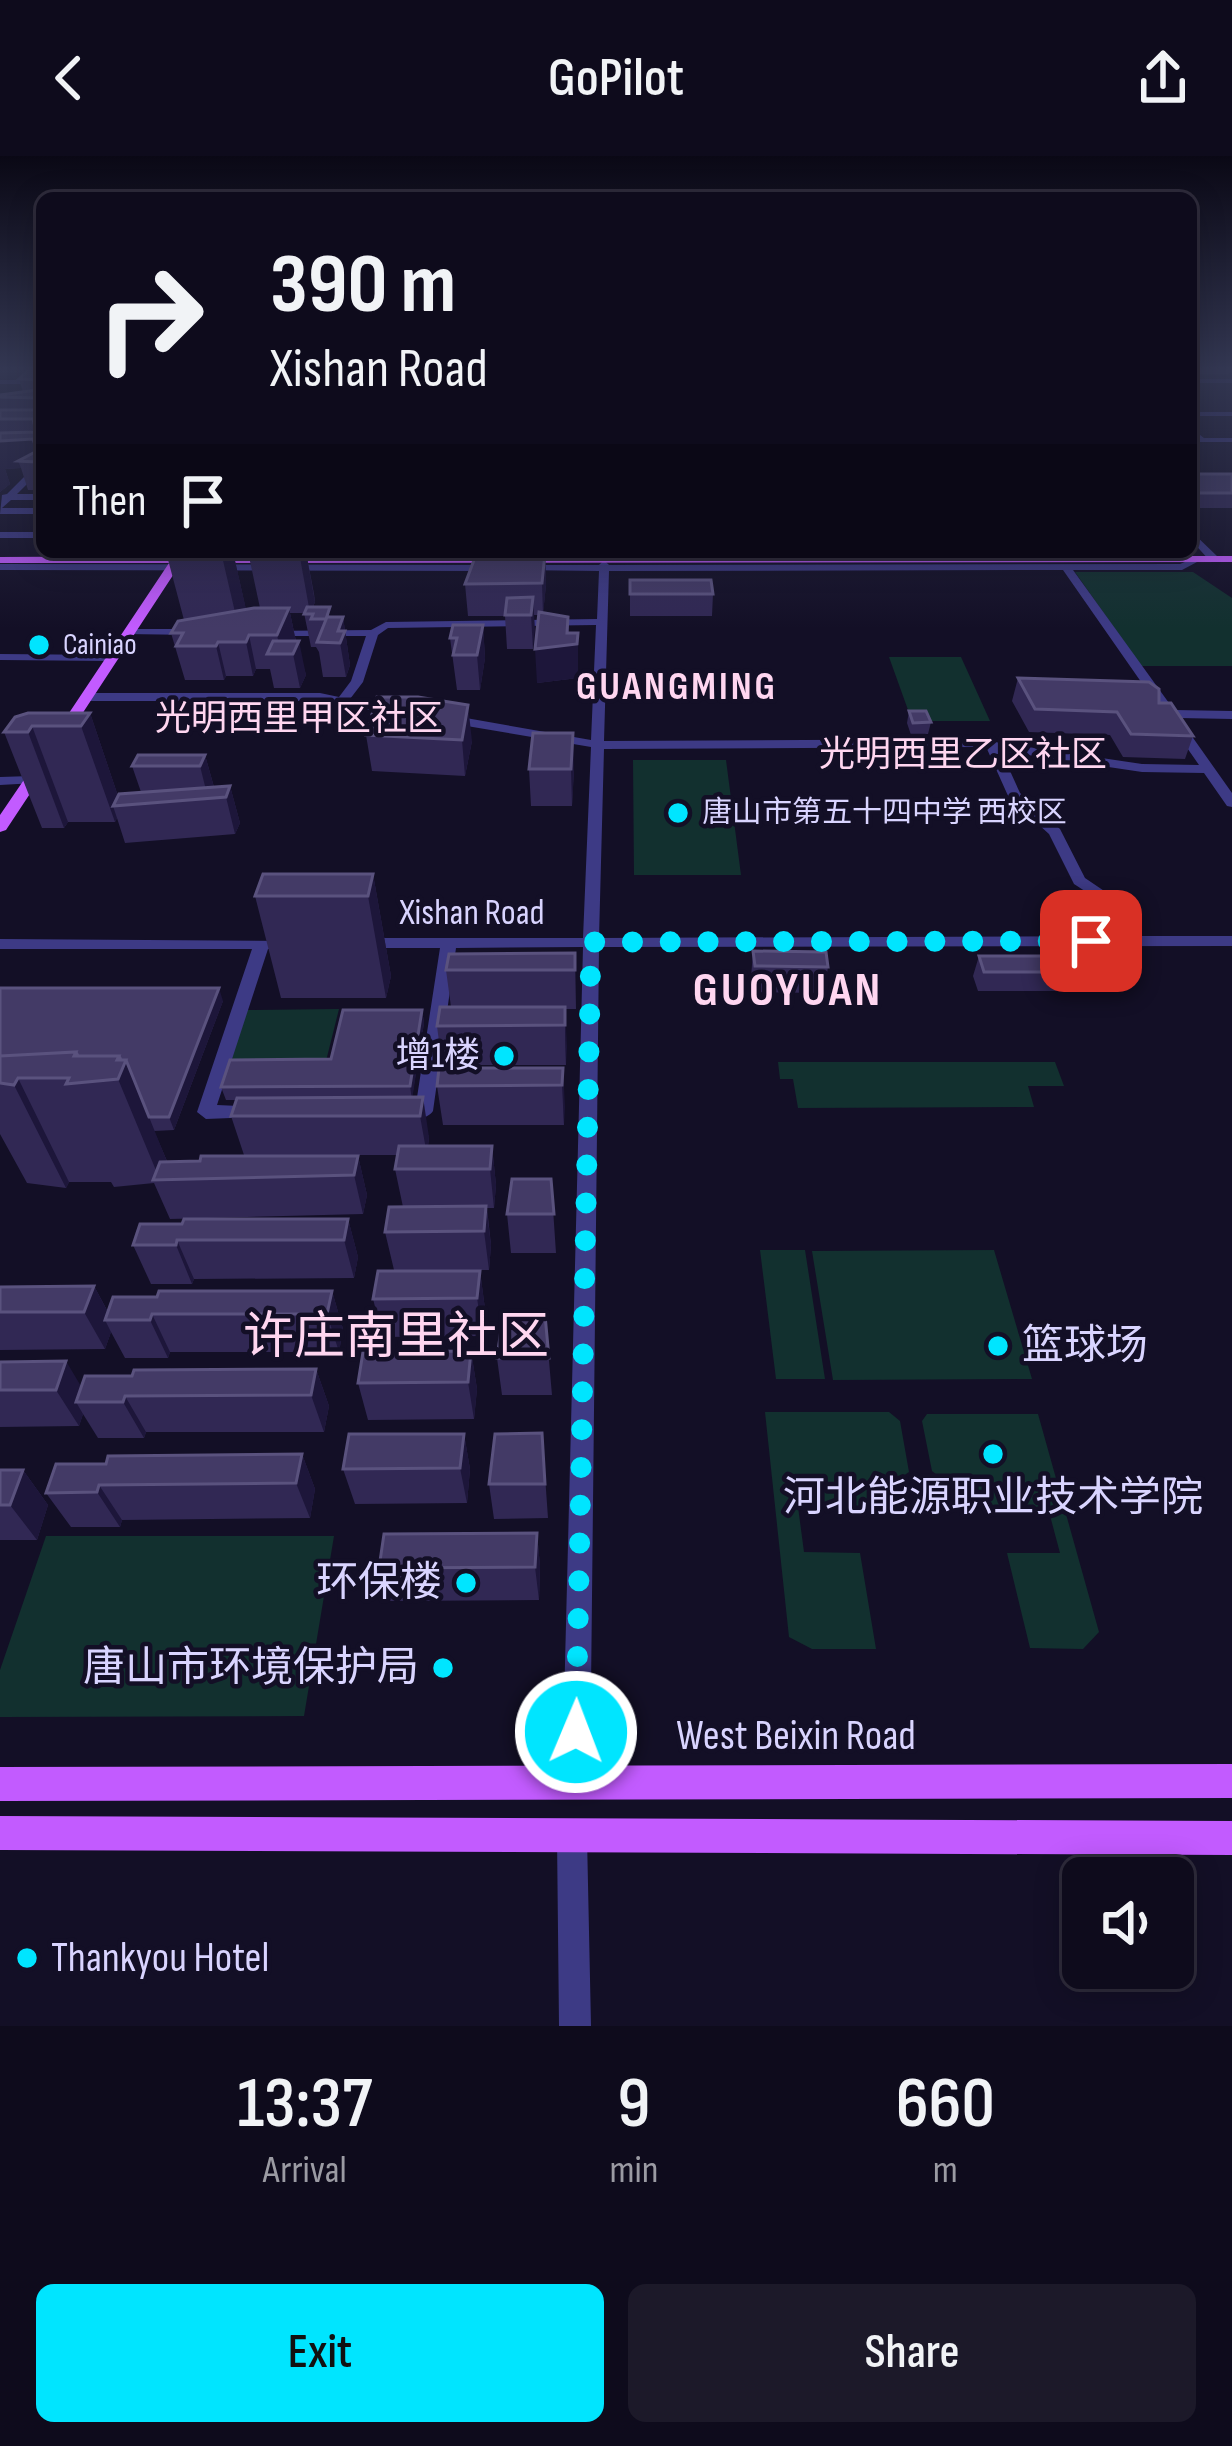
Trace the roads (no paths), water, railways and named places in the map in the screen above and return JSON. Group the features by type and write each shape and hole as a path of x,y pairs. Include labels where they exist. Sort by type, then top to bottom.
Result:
{"main road":[{"path":"0,562 178,558 603,565 1232,561"},
{"path":"0,827 178,558"},
{"path":"1130,558 1232,561"},
{"name":"West Beixin Road","path":"0,1784 1232,1781"},
{"path":"0,1833 1232,1838"}],"street":[{"path":"21,464 36,464"},
{"path":"2,503 21,480 36,478"},
{"path":"2,503 36,498"},
{"path":"2,503 36,510"},
{"path":"0,525 36,525"},
{"path":"0,535 36,535"},
{"path":"1197,541 1214,559"},
{"path":"576,1783 591,942 603,565 1182,567 1190,561"},
{"path":"1066,567 1232,802"},
{"path":"258,632 374,633 400,623 602,622"},
{"path":"129,632 212,632"},
{"path":"341,701 357,682 374,633"},
{"path":"0,657 112,658"},
{"path":"86,697 341,701 412,713"},
{"path":"1170,714 1232,715"},
{"path":"436,717 599,745 992,745 1142,767 1208,769"},
{"path":"992,745 1014,795 1054,832 1079,880 1114,904 1131,941"},
{"path":"0,781 31,781"},
{"name":"Xishan Road","path":"332,943 1232,941"},
{"path":"382,1111 424,1111 449,943"},
{"path":"0,944 309,944"},
{"path":"262,944 206,1112 274,1112"},
{"path":"572,1837 575,2026"}],"place":[{"name":"Cainiao","path":"39,645"},
{"name":"唐山市第五十四中学 西校区","path":"678,813"},
{"name":"增1楼","path":"504,1056"},
{"name":"篮球场","path":"998,1346"},
{"name":"河北能源职业技术学院","path":"993,1454"},
{"name":"环保楼","path":"466,1583"},
{"name":"唐山市环境保护局","path":"443,1668"},
{"name":"Thankyou Hotel","path":"27,1958"}],"district":[{"name":"GUANGMING","path":"677,687"},
{"name":"光明西里甲区社区","path":"299,719"},
{"name":"光明西里乙区社区","path":"963,755"},
{"name":"GUOYUAN","path":"788,990"},
{"name":"许庄南里社区","path":"396,1337"}]}
